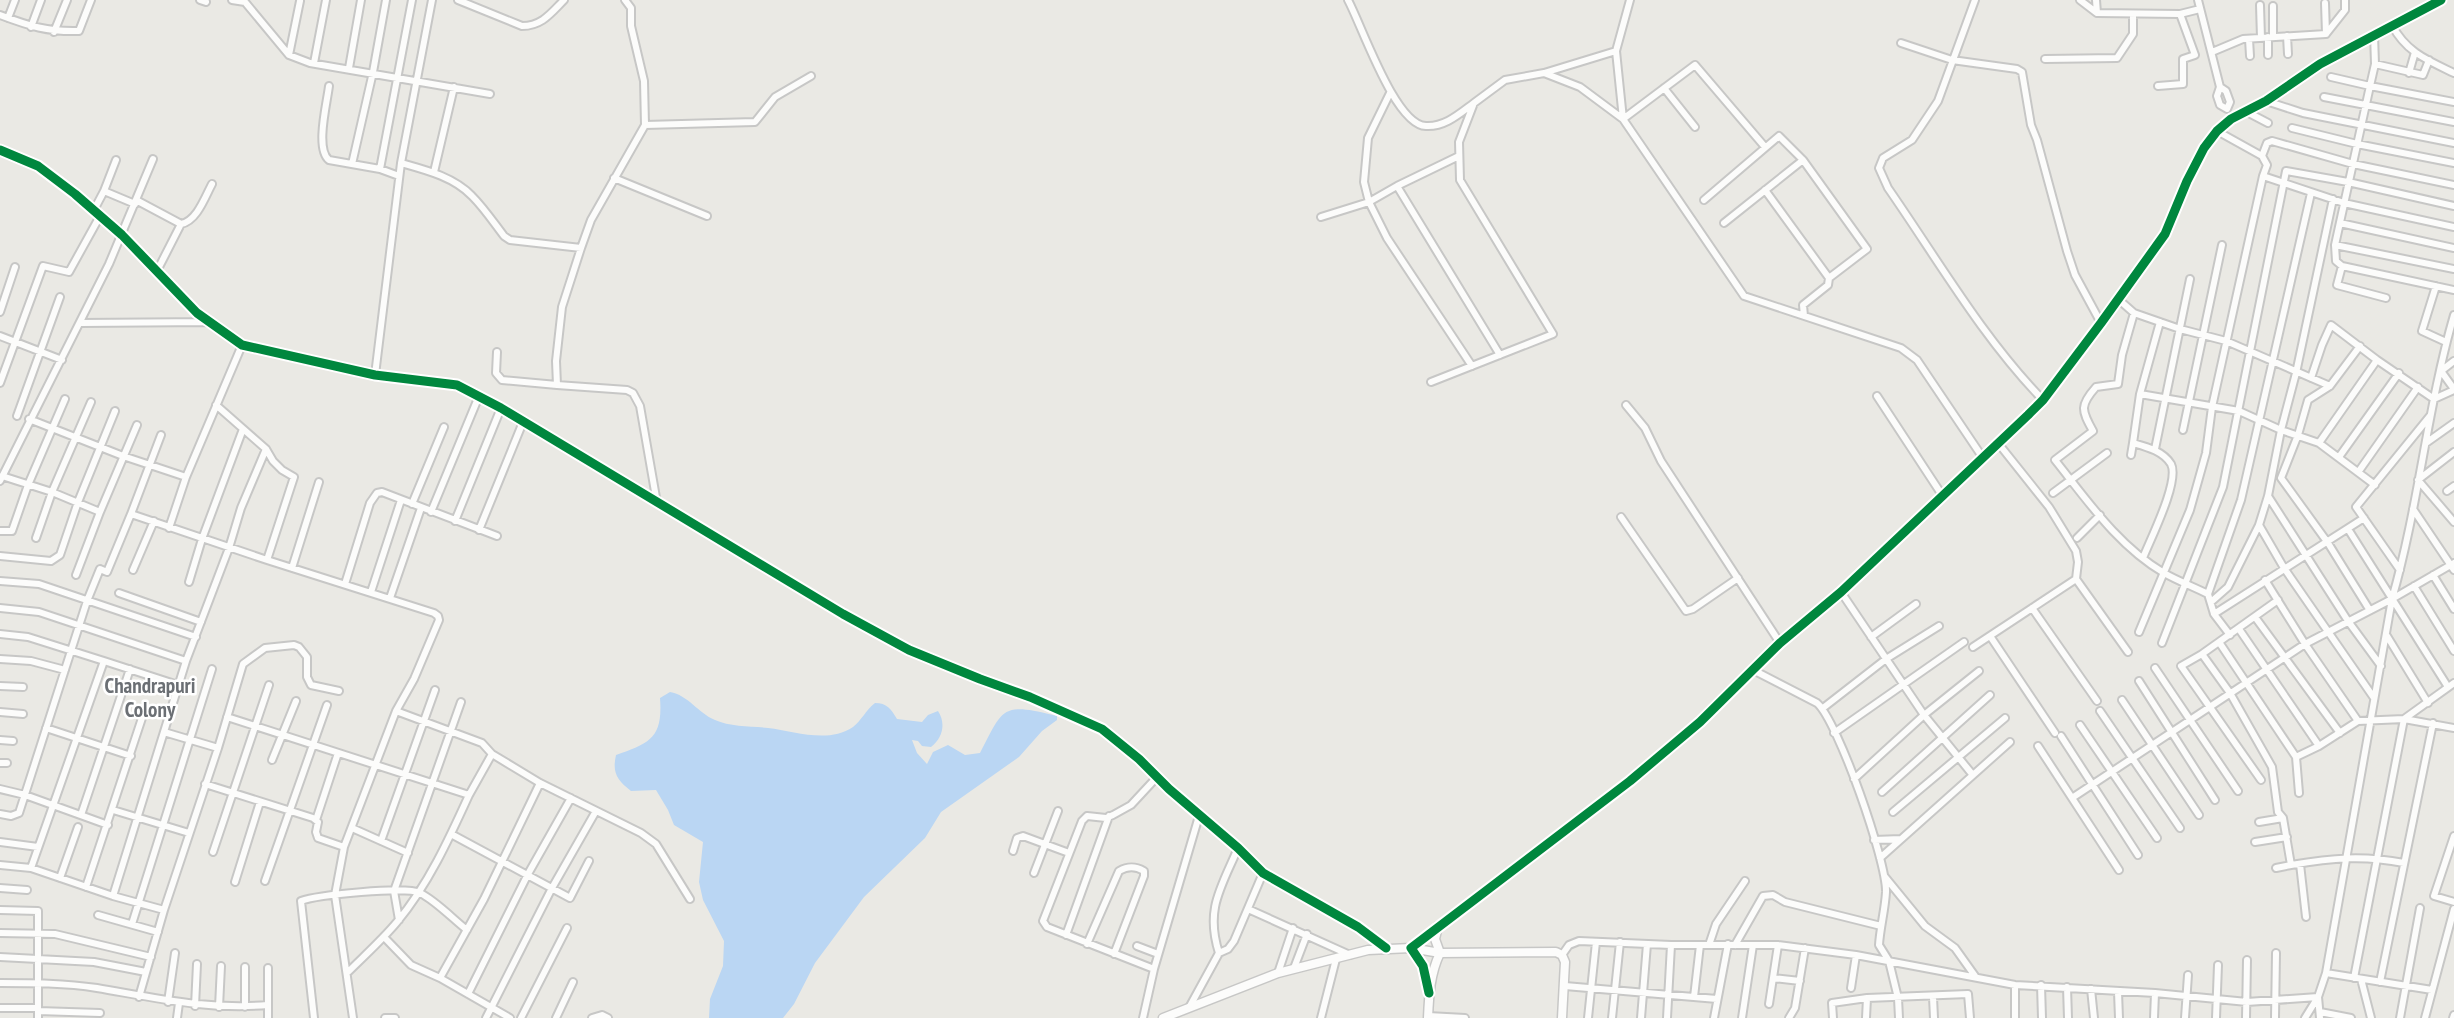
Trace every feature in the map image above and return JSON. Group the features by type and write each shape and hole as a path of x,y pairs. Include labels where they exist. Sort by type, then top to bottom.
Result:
{"street":[{"path":"8,18 15,0"},
{"path":"31,27 41,0"},
{"path":"54,32 67,0"},
{"path":"0,15 31,27 54,32 79,31 91,0"},
{"path":"232,0 245,2 289,55 314,63 491,94"},
{"path":"314,63 326,0"},
{"path":"349,68 360,0"},
{"path":"352,164 386,0"},
{"path":"380,169 412,0"},
{"path":"375,374 399,176 432,0"},
{"path":"458,0 522,26 531,26 544,20 564,0"},
{"path":"557,385 556,361 562,307 580,248 591,220 645,125 645,81 631,26 631,8 625,0"},
{"path":"1348,0 1390,93 1405,115 1423,127 1444,124 1505,80 1544,73 1616,51"},
{"path":"1623,119 1616,51 1630,0"},
{"path":"1975,0 1952,60 1943,93 1919,133 1883,158 1879,168 1888,188 1979,323 2017,373 2043,400"},
{"path":"2080,0 2096,13 2180,14 2200,9"},
{"path":"2096,0 2096,13"},
{"path":"2199,0 2220,86 2217,96 2220,105 2227,109 2231,119"},
{"path":"2212,52 2249,38 2326,34 2345,10 2345,0"},
{"path":"1411,948 1630,780 1700,722 1780,643 1840,592 2043,400 2165,234 2187,181 2204,148 2217,131 2231,119 2266,101 2320,64 2441,0"},
{"path":"289,55 300,1"},
{"path":"2325,3 2326,34"},
{"path":"2260,5 2269,55"},
{"path":"2267,37 2273,6"},
{"path":"2045,59 2117,58 2133,34 2133,13"},
{"path":"2158,86 2183,84 2183,59 2195,55 2180,14"},
{"path":"2392,25 2400,41 2454,73"},
{"path":"2374,34 2375,64 2335,245 2336,261 2342,266 2454,290"},
{"path":"2287,36 2288,54"},
{"path":"2249,38 2250,56"},
{"path":"1901,43 1952,60 2017,69 2022,72 2031,125 2067,251 2076,275 2101,323"},
{"path":"2409,73 2415,52"},
{"path":"2375,64 2423,75 2429,60"},
{"path":"1623,119 1695,65 1765,146"},
{"path":"1544,73 1580,87 1623,119 1744,296 1901,348 1917,360 1983,458"},
{"path":"645,125 755,122 775,97 811,76"},
{"path":"2331,77 2454,102"},
{"path":"329,86 323,152 329,160 380,169 399,176"},
{"path":"434,172 454,88"},
{"path":"1664,88 1695,127"},
{"path":"1390,93 1368,138 1364,182 1368,202 1387,238 1472,366"},
{"path":"2324,97 2454,122"},
{"path":"2266,101 2303,113 2454,143"},
{"path":"1431,382 1553,334 1460,180 1459,142 1474,103"},
{"path":"2247,111 2269,123"},
{"path":"2292,128 2454,163"},
{"path":"2139,632 2190,510 2206,453 2212,407 2267,165 2262,156 2217,131"},
{"path":"1704,200 1779,136 1803,160 1867,249 1829,278"},
{"path":"2262,156 2267,143 2272,141 2353,164 2454,185"},
{"path":"0,150 38,166 94,210 122,235 197,313 242,345 375,374 457,385 479,396 593,461 657,503 843,614 909,650 980,680 1030,696 1102,729 1139,759 1263,873 1326,908 1386,948"},
{"path":"1321,217 1368,202 1460,156"},
{"path":"100,512 51,492 1,478 122,235 153,159"},
{"path":"94,210 116,160"},
{"path":"1724,223 1803,160"},
{"path":"401,163 434,172 465,189 510,240 580,248"},
{"path":"2162,643 2224,487 2284,174 2288,170 2454,206"},
{"path":"2263,176 2344,203 2454,227"},
{"path":"614,178 707,216"},
{"path":"157,271 181,224 192,220 212,184"},
{"path":"1397,186 1500,355"},
{"path":"1765,190 1829,278 1828,285 1803,305 1804,316"},
{"path":"104,191 136,202 181,224"},
{"path":"2230,635 2214,614 2208,594 2241,500 2311,192"},
{"path":"2211,602 2228,587 2259,525 2269,496 2281,430 2296,373 2333,199"},
{"path":"0,383 43,266 69,272 100,216"},
{"path":"2340,223 2454,248"},
{"path":"2183,430 2222,244"},
{"path":"2335,245 2454,269"},
{"path":"2342,266 2337,285 2386,299"},
{"path":"0,312 15,267"},
{"path":"2155,449 2190,279"},
{"path":"2436,286 2422,331 2449,336"},
{"path":"17,416 60,297"},
{"path":"2118,299 2134,313 2180,330 2226,341 2330,386"},
{"path":"2134,313 2122,355 2118,384 2096,387 2082,407 2093,431 2055,460 2113,533 2164,573 2208,594"},
{"path":"2305,1018 2318,997 2326,973 2392,599 2454,315"},
{"path":"80,323 210,321"},
{"path":"2131,454 2140,394 2160,322"},
{"path":"2311,378 2331,325 2434,398"},
{"path":"0,335 62,360"},
{"path":"169,528 186,477 242,345"},
{"path":"2360,346 2330,386 2308,400 2281,478 2328,543 2369,609"},
{"path":"497,352 496,373 502,380 627,390 633,393 640,406 657,503"},
{"path":"2319,443 2377,360"},
{"path":"2441,371 2454,361"},
{"path":"2434,398 2454,390 2441,371"},
{"path":"2339,457 2399,373"},
{"path":"2359,471 2418,387"},
{"path":"2140,394 2239,411 2319,443 2375,485"},
{"path":"431,512 479,396"},
{"path":"1877,396 1942,495"},
{"path":"0,531 12,531 28,485 65,399"},
{"path":"36,538 51,492 91,402"},
{"path":"216,405 266,449 272,461 294,477 267,560"},
{"path":"1626,405 1645,428 1661,460 1780,643"},
{"path":"455,520 501,408"},
{"path":"0,556 57,559 63,550 78,502 116,411"},
{"path":"2400,570 2356,507 2430,416"},
{"path":"29,419 150,466 186,477"},
{"path":"479,530 523,422"},
{"path":"2426,443 2454,423"},
{"path":"76,575 137,425"},
{"path":"412,504 444,427"},
{"path":"188,582 243,429"},
{"path":"0,814 11,816 19,813 100,569 107,572 161,435"},
{"path":"1998,443 2049,507 2076,551 2076,579 2128,652"},
{"path":"2133,443 2155,449 2172,466 2173,480 2143,558"},
{"path":"113,896 186,661 229,548 241,508 266,449"},
{"path":"2418,480 2454,452"},
{"path":"2053,493 2069,478 2107,453"},
{"path":"2418,480 2454,523"},
{"path":"292,568 318,482"},
{"path":"2447,491 2454,486"},
{"path":"345,584 373,497 382,492 497,536"},
{"path":"2269,496 2348,621 2381,666"},
{"path":"371,592 401,500"},
{"path":"390,598 421,508"},
{"path":"2072,798 2305,644 2453,566 2413,509"},
{"path":"131,514 438,615 437,625 414,679 396,711 344,847 335,895 353,1018"},
{"path":"2077,538 2100,516"},
{"path":"1621,517 1686,611 1738,578"},
{"path":"2214,614 2364,518"},
{"path":"134,570 154,521"},
{"path":"2259,525 2284,568 2374,698"},
{"path":"2348,529 2451,685 2404,719 2357,978 2371,1018"},
{"path":"2433,575 2454,609"},
{"path":"1973,648 2076,579"},
{"path":"2265,580 2358,721"},
{"path":"0,581 39,584 196,637"},
{"path":"2414,586 2454,651"},
{"path":"1840,592 1924,715 1972,774"},
{"path":"118,593 201,622"},
{"path":"2261,780 2181,666 2278,600"},
{"path":"1871,637 1916,604"},
{"path":"0,608 39,612 186,661"},
{"path":"2032,608 2097,701"},
{"path":"2255,617 2340,733"},
{"path":"1823,708 1886,660 1939,626"},
{"path":"2238,629 2319,746"},
{"path":"0,634 28,637 178,685"},
{"path":"1990,636 2138,855"},
{"path":"2387,636 2428,703"},
{"path":"1835,733 1964,642"},
{"path":"2219,642 2296,757 2299,793"},
{"path":"139,997 243,664 265,648 289,645 299,647 307,657 308,681 311,685 339,691"},
{"path":"2202,654 2230,693 2272,767 2278,812 2283,818 2291,865"},
{"path":"0,659 31,661 65,670"},
{"path":"31,868 104,661"},
{"path":"81,815 130,668"},
{"path":"2155,668 2238,791"},
{"path":"132,924 212,669"},
{"path":"1753,670 1817,703 1823,708 1835,733 1854,779 1880,858 1886,892 1879,945 1889,961 1898,998 1899,1018"},
{"path":"1854,779 1924,715 1979,671"},
{"path":"2138,681 2215,800"},
{"path":"213,852 270,685"},
{"path":"0,686 23,687"},
{"path":"381,841 435,691"},
{"path":"1882,792 1990,695"},
{"path":"2122,700 2199,815"},
{"path":"272,760 296,701"},
{"path":"398,920 394,891 461,702"},
{"path":"265,881 327,705"},
{"path":"396,711 482,743 492,754 540,783 641,833 656,844 690,899"},
{"path":"2100,711 2180,828"},
{"path":"0,712 23,714"},
{"path":"86,887 144,712"},
{"path":"227,717 469,795"},
{"path":"1893,812 2005,718"},
{"path":"2296,757 2358,721 2404,719 2454,728"},
{"path":"2380,982 2434,723"},
{"path":"2080,725 2157,838"},
{"path":"46,728 131,756"},
{"path":"164,732 218,748"},
{"path":"0,740 13,741"},
{"path":"1880,858 2010,742"},
{"path":"2038,746 2119,870"},
{"path":"338,753 316,820 316,832 317,838 344,847"},
{"path":"347,973 384,937 419,892 492,754"},
{"path":"1154,969 1047,927 1043,921 1082,821 1087,817 1110,817 1131,805 1157,777"},
{"path":"440,978 503,861 540,783"},
{"path":"205,784 316,820"},
{"path":"0,789 25,795 108,825"},
{"path":"468,994 528,874 571,798"},
{"path":"235,882 260,802"},
{"path":"113,810 189,833"},
{"path":"486,1018 552,888 596,811"},
{"path":"1034,873 1058,811"},
{"path":"1143,1018 1158,954 1199,816"},
{"path":"1066,935 1110,817"},
{"path":"2259,821 2283,818"},
{"path":"60,878 78,827"},
{"path":"352,828 408,853"},
{"path":"451,834 570,898 589,861"},
{"path":"1013,851 1020,836 1069,853"},
{"path":"2454,836 2434,896 2454,902"},
{"path":"2255,842 2287,837"},
{"path":"1874,839 1901,839"},
{"path":"0,842 38,847"},
{"path":"1219,953 1212,933 1212,916 1238,848"},
{"path":"2276,868 2345,856 2404,863"},
{"path":"2300,863 2306,917"},
{"path":"0,865 31,868 164,910"},
{"path":"1087,944 1119,871 1131,866 1138,868 1144,871 1144,876 1114,954"},
{"path":"1190,1006 1219,953 1232,945 1263,873"},
{"path":"1884,876 1925,926 1955,947 1975,976"},
{"path":"1709,945 1716,923 1745,881"},
{"path":"0,888 27,890"},
{"path":"314,1018 299,904 305,899 394,891 419,892 467,930"},
{"path":"1714,1018 1732,945 1763,896 1773,895 1785,902 1881,926"},
{"path":"2400,1018 2420,908"},
{"path":"1248,909 1350,954"},
{"path":"2425,1018 2454,909"},
{"path":"0,910 38,911 38,1012"},
{"path":"98,915 158,932"},
{"path":"1438,926 1435,939 1440,953 1433,967 1428,1017 1463,1018"},
{"path":"521,1018 567,928"},
{"path":"1278,973 1293,928"},
{"path":"0,933 55,934 150,957"},
{"path":"1294,968 1307,934"},
{"path":"384,937 411,965 440,978 510,1018"},
{"path":"1562,956 1574,942 1778,945 1856,955 2015,985 2155,993 2247,1002 2318,997"},
{"path":"1588,1018 1596,942"},
{"path":"1612,1018 1620,942"},
{"path":"1641,1018 1647,944"},
{"path":"1667,1018 1671,945"},
{"path":"1694,997 1700,945"},
{"path":"1742,1018 1753,945"},
{"path":"1769,1004 1778,945"},
{"path":"1137,946 1158,954"},
{"path":"1789,1018 1795,1008 1805,947"},
{"path":"1163,1018 1278,973 1350,954 1386,948 1411,948 1440,953 1547,951 1562,956 1565,962 1562,1018"},
{"path":"1411,948 1423,966 1429,993"},
{"path":"169,1002 175,953"},
{"path":"2275,1018 2276,953"},
{"path":"1851,988 1856,955"},
{"path":"0,957 94,962 146,972"},
{"path":"1321,1018 1336,958"},
{"path":"2246,1018 2247,960"},
{"path":"195,1006 197,964"},
{"path":"219,1007 221,965"},
{"path":"2216,1018 2218,965"},
{"path":"245,967 245,1007"},
{"path":"268,968 268,1018"},
{"path":"2326,973 2432,990"},
{"path":"2185,1018 2188,975"},
{"path":"1773,978 1800,981"},
{"path":"556,1018 573,982"},
{"path":"0,983 96,988 195,1006 268,1005"},
{"path":"2015,985 2015,1018"},
{"path":"2041,985 2042,1018"},
{"path":"1565,986 1717,999"},
{"path":"2067,987 2068,1018"},
{"path":"2091,989 2094,1018"},
{"path":"2118,992 2119,1018"},
{"path":"2154,1018 2155,993"},
{"path":"1833,1018 1832,1003 1867,998 1968,994 1969,1018"},
{"path":"1933,997 1934,1018"},
{"path":"2318,997 2320,1015 2351,1018"},
{"path":"1866,1018 1867,998"},
{"path":"177,1018 179,1003"},
{"path":"0,1008 100,1013"},
{"path":"385,1018 394,1018"},
{"path":"592,1018 608,1018"}],"water":[{"path":"670,692 721,722 822,736 833,735 853,727 875,703 888,707 897,719 922,722 928,715 938,711 942,725 941,735 935,743 931,747 922,746 918,741 912,740 917,753 927,764 933,752 948,745 965,755 980,753 999,718 1013,710 1036,711 1057,716 1057,720 1042,731 1019,757 941,812 925,838 864,897 815,963 794,1004 783,1018 709,1018 710,999 723,966 724,941 703,900 699,882 703,842 674,825 656,790 631,791 619,780 615,771 616,755 638,747 652,737 659,722 660,698"}],"cycle path":[{"path":"1429,993 1423,966 1411,948 1630,781 1700,722 1780,643 1841,592 2043,400 2165,234 2187,181 2204,148 2217,131 2231,119 2266,101 2320,64 2441,0"},
{"path":"0,150 38,166 75,194 122,235 197,313 242,345 375,375 457,385 501,408 843,614 909,650 1030,697 1102,729 1139,759 1263,873 1358,927 1386,948"}],"district":[{"name":"Chandrapuri Colony","path":"150,697"}]}
